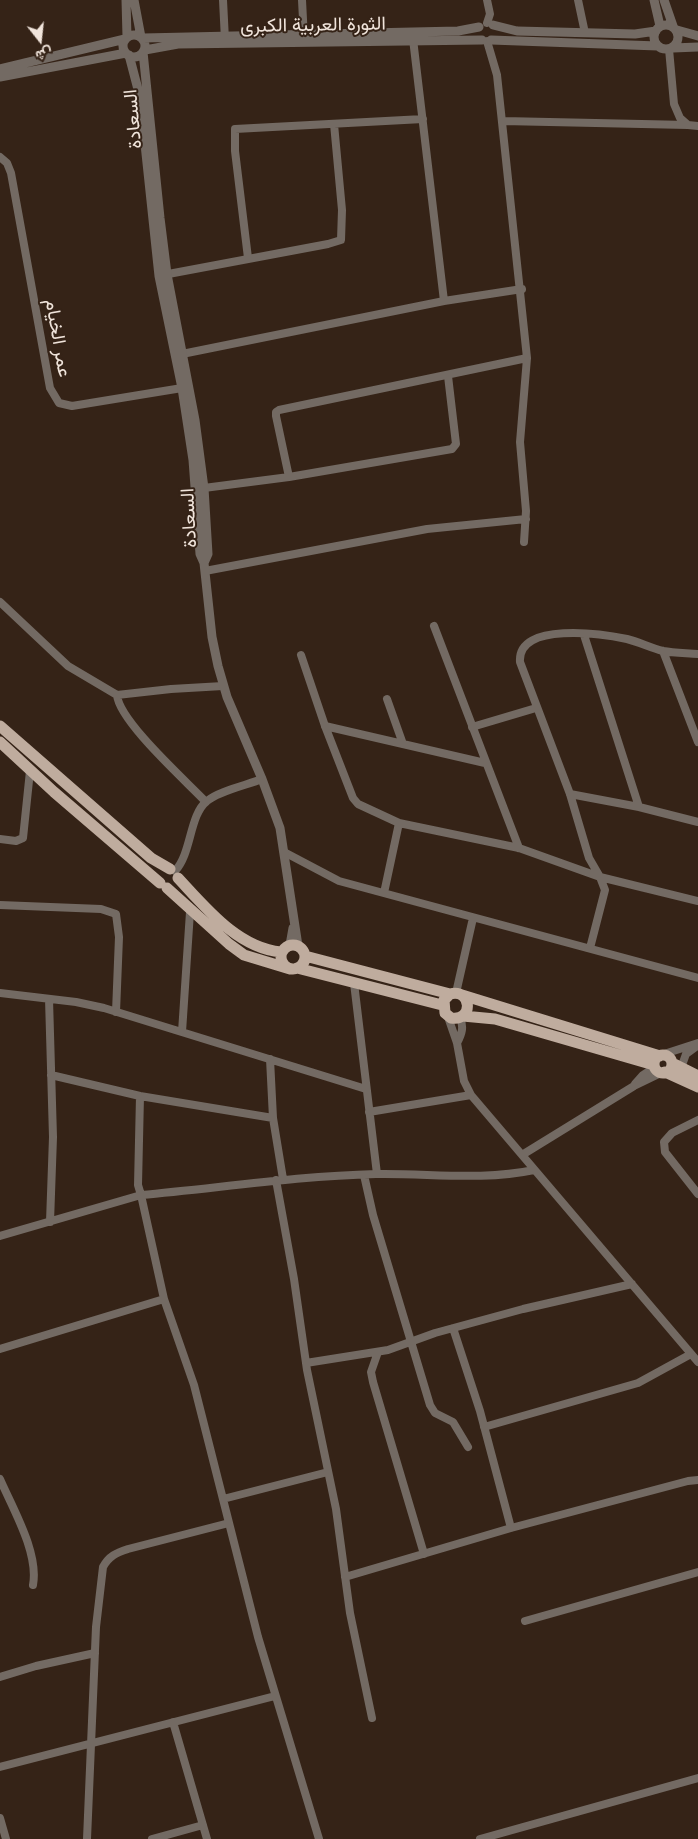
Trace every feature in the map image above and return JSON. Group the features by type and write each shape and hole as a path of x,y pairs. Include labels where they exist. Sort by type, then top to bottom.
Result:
{"main road":[{"path":"0,726 151,858 175,873 226,926 247,941 270,951 290,948 305,956 456,994 698,1076"},
{"path":"0,742 30,771 164,886 190,912 244,955 293,969 354,982 442,1005 448,1017 462,1016 495,1019 664,1065 698,1086"},
{"path":"164,886 160,874 175,873"},
{"path":"164,886 175,886 175,873"},
{"path":"290,948 283,964 293,969"},
{"path":"293,969 303,964 305,956"},
{"path":"442,1005 456,994"},
{"path":"456,994 468,1005 462,1016"}],"street":[{"path":"126,0 126,38 123,46 127,54"},
{"path":"0,77 127,54 138,56 144,51 146,44 142,37 134,0"},
{"path":"223,0 225,39"},
{"path":"302,0 304,37"},
{"path":"487,0 490,14 486,25 478,32 487,40 497,75 522,289 527,358 520,442 526,519 524,542"},
{"path":"578,0 585,33"},
{"path":"654,0 658,28 654,39 658,46 671,48 698,47"},
{"path":"664,0 675,28 678,42 671,48"},
{"path":"486,25 496,33 487,40"},
{"name":"الثورة العربية الكبرى","path":"142,37 225,39 304,37 458,31 486,25 517,31 635,34 658,28"},
{"path":"658,28 675,28 698,36"},
{"path":"0,69 136,34 142,37"},
{"name":"الثورة العربية الكبرى","path":"304,37 487,40 658,46"},
{"name":"الثورة العربية الكبرى","path":"144,51 166,45 225,39"},
{"path":"413,39 444,301"},
{"path":"671,48 674,104 680,118 688,125"},
{"name":"السعادة","path":"144,51 163,275 182,354 195,420 204,488 208,554 205,567"},
{"name":"السعادة","path":"127,54 140,97 163,275 197,489 200,554 205,567"},
{"path":"248,258 235,151 235,129 424,120"},
{"path":"502,121 698,126"},
{"path":"163,275 341,240 342,210 334,124"},
{"name":"عمر الخيام","path":"0,157 7,163 11,173 50,388 59,403 72,406 182,388"},
{"path":"182,354 444,301 522,289"},
{"path":"289,477 276,416 276,412 279,410 527,358"},
{"path":"204,488 289,477 455,447 448,376"},
{"path":"290,948 295,923 280,828 262,779 223,686 212,637 205,567 427,529 526,519"},
{"path":"0,602 68,666 117,695 223,686"},
{"path":"434,626 519,848"},
{"path":"590,948 605,890 589,858 570,794 536,708 519,654 523,647 545,636 566,632 627,640 664,651 698,654"},
{"path":"584,634 639,807"},
{"path":"664,651 694,719 698,742"},
{"path":"301,655 325,726 353,798 358,804 399,823 519,848 600,877 698,901"},
{"path":"117,695 118,706 130,722 206,802"},
{"path":"387,699 403,744"},
{"path":"472,727 536,708"},
{"path":"325,726 485,763"},
{"path":"0,839 16,841 23,838 30,771"},
{"path":"175,873 183,863 199,813 206,802 262,779"},
{"path":"570,794 639,807 698,822"},
{"path":"384,893 399,823"},
{"path":"284,852 339,881 698,978"},
{"path":"0,905 101,909 116,914 119,938 116,1012"},
{"path":"182,1032 190,912"},
{"path":"456,994 473,918"},
{"path":"354,982 377,1174"},
{"path":"0,993 50,998 116,1012 366,1088"},
{"path":"50,998 52,1170 50,1222"},
{"path":"457,1043 461,1035 462,1016"},
{"path":"448,1017 457,1043 464,1081 471,1095 698,1362"},
{"path":"664,1065 698,1044"},
{"path":"522,1155 634,1086 643,1074 686,1054 698,1044"},
{"path":"270,1059 273,1118 280,1180 306,1363 336,1509 345,1577 372,1718"},
{"path":"51,1075 140,1096 273,1118"},
{"path":"369,1112 471,1095"},
{"path":"140,1096 138,1185 164,1299 194,1385 258,1637 319,1839"},
{"path":"698,1120 672,1133 664,1142 665,1152 698,1194"},
{"path":"0,1236 141,1195 280,1180 377,1174 491,1176 534,1170"},
{"path":"364,1175 373,1215 435,1413 453,1422 468,1447"},
{"path":"306,1363 378,1352 453,1328 523,1309 632,1284"},
{"path":"0,1349 164,1299"},
{"path":"453,1328 484,1427 511,1528"},
{"path":"378,1352 371,1372 373,1382 424,1554"},
{"path":"484,1427 638,1383 691,1354"},
{"path":"223,1499 328,1472"},
{"path":"0,1479 30,1550 34,1570 33,1585"},
{"path":"345,1577 511,1528 688,1481 698,1480"},
{"path":"87,1839 95,1653 103,1567 107,1560 128,1549 229,1523"},
{"path":"524,1621 698,1572"},
{"path":"0,1677 36,1666 95,1653"},
{"path":"0,1767 275,1696"},
{"path":"173,1722 207,1839"},
{"path":"480,1839 500,1836 698,1778"},
{"path":"0,1818 6,1839"},
{"path":"152,1839 202,1825"}]}
